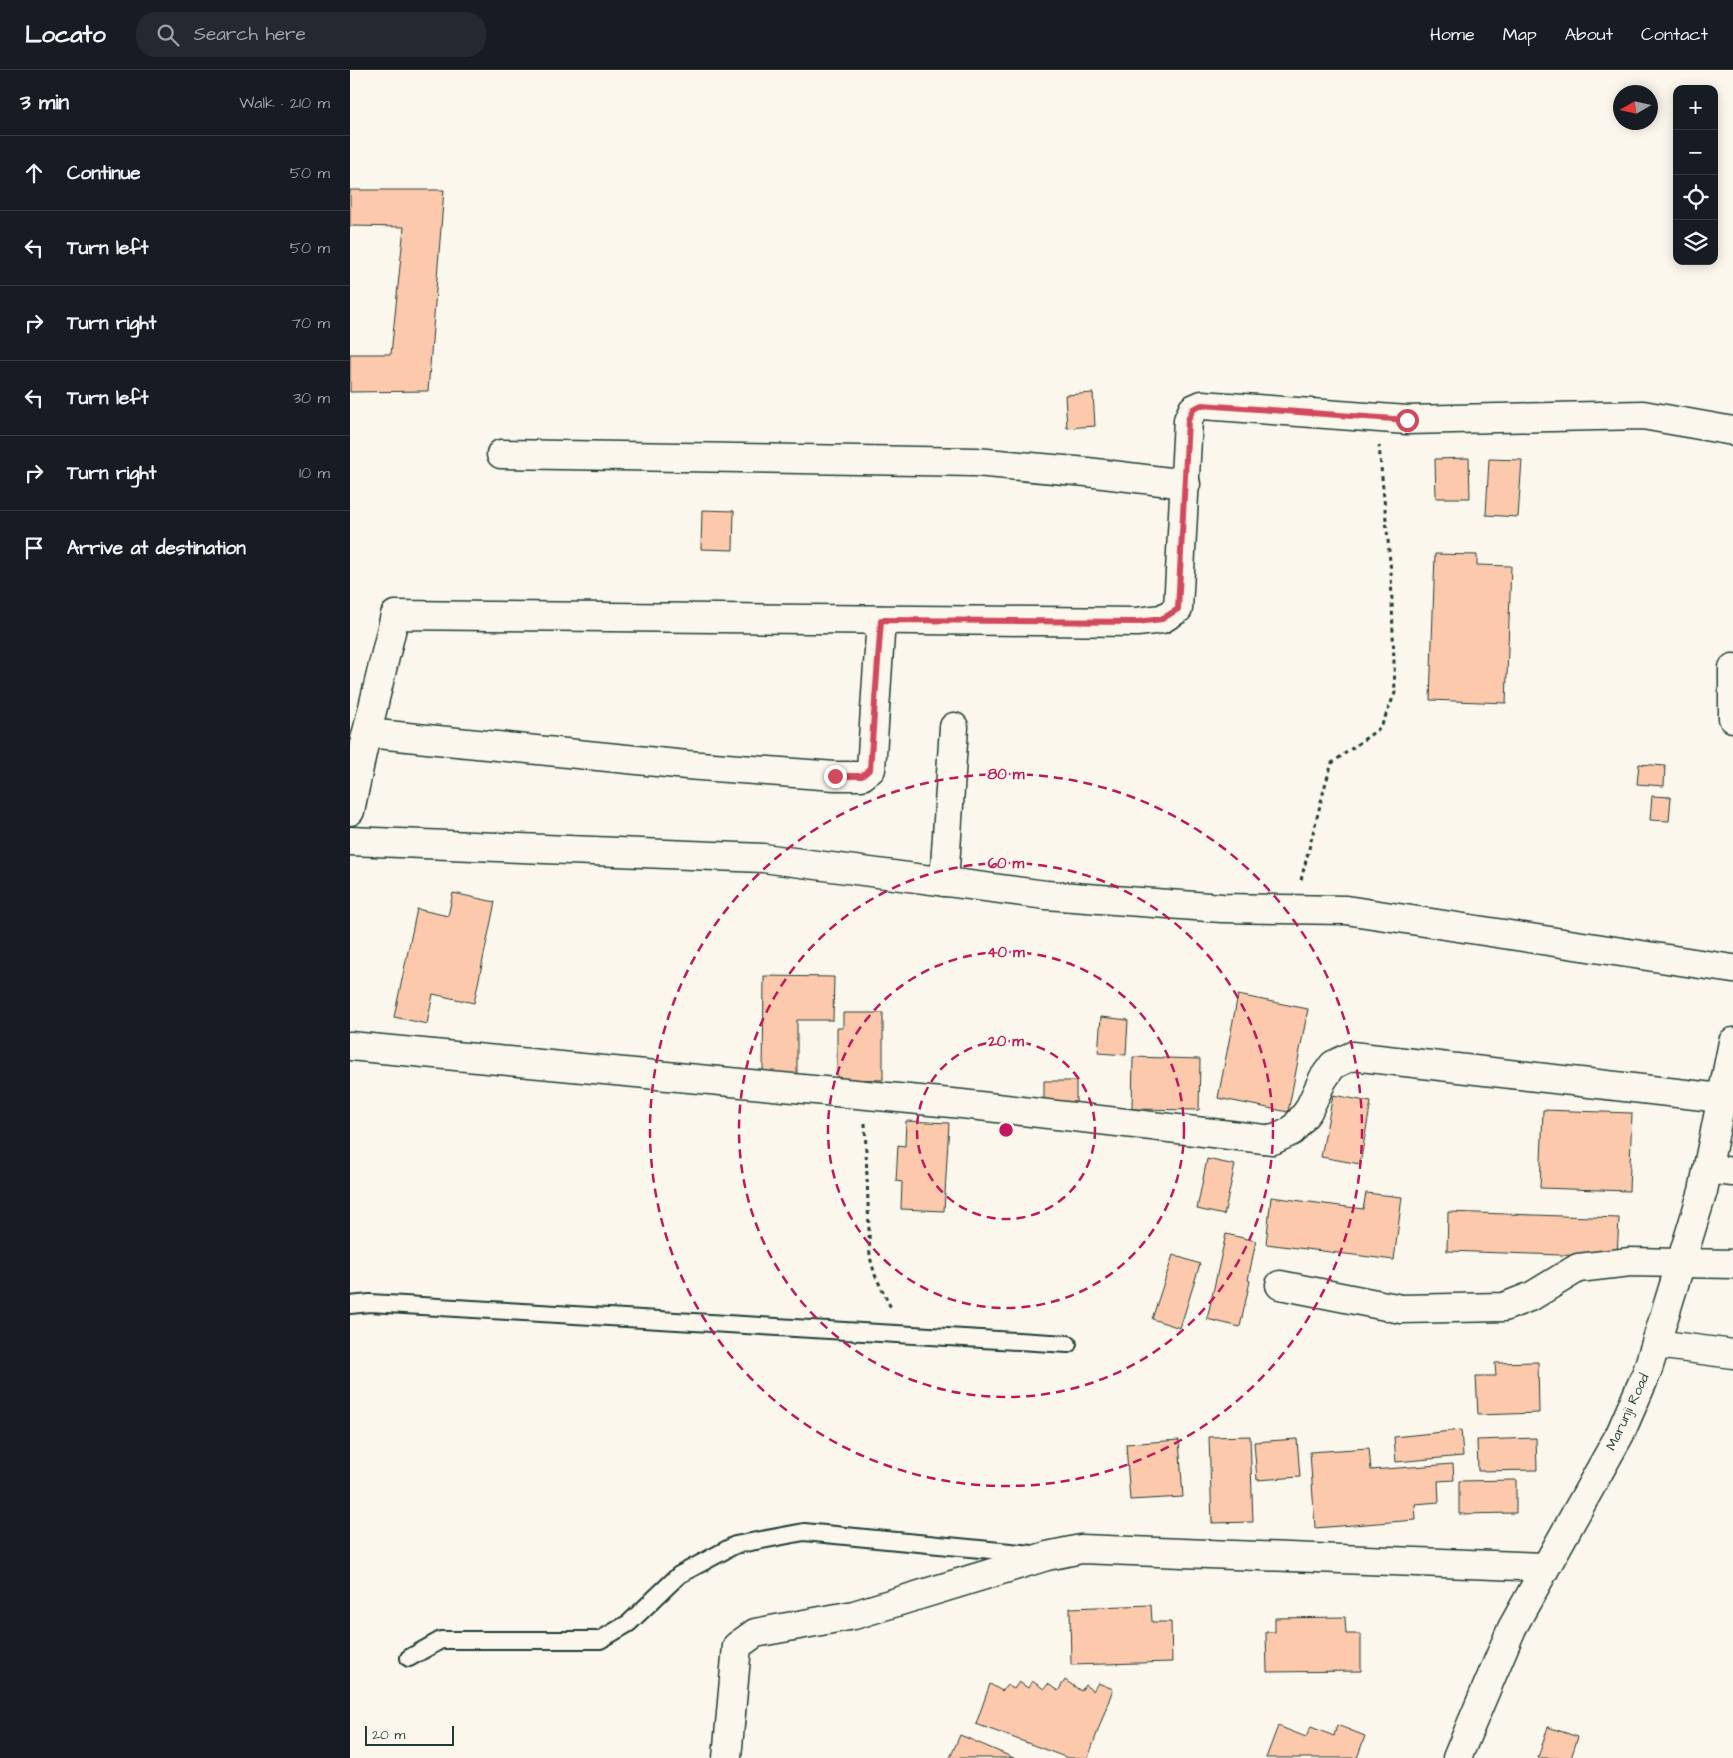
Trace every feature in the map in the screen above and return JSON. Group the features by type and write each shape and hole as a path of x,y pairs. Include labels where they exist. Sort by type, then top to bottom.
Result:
{"street":[{"path":"350,807 395,615 1137,622 1162,619 1178,609 1188,420 1193,409 1202,405 1376,419 1490,420 1643,415 1733,431"},
{"path":"501,454 976,462 1087,472 1186,484"},
{"path":"367,733 687,765 835,776 862,776 870,769 881,620"},
{"path":"1733,668 1733,718"},
{"path":"944,882 954,727"},
{"path":"350,841 763,858 1046,895 1222,908 1346,910 1733,970"},
{"name":"Marunji Road","path":"1457,1758 1512,1628 1620,1434 1647,1372 1703,1191 1720,1170 1721,1098 1733,1042"},
{"path":"350,1046 962,1104 1273,1140 1292,1131 1308,1111 1323,1079 1333,1065 1352,1056 1721,1098"},
{"path":"1280,1285 1402,1309 1504,1307 1532,1296 1578,1268 1630,1262 1733,1264"},
{"path":"1656,1344 1733,1354"},
{"path":"727,1758 737,1646 755,1633 854,1615 1047,1556 1081,1549 1545,1567"}],"lane":[{"path":"350,1305 370,1303 1068,1344"},
{"path":"409,1658 441,1640 600,1640 629,1623 679,1575 735,1545 804,1532 1047,1556"}],"path":[{"path":"1270,909 1301,884 1332,763 1381,727 1395,693 1392,572 1376,419"},
{"path":"864,1095 870,1257 875,1276 905,1335"}],"building":[{"path":"350,190 444,190 428,391 350,392 350,354 391,354 404,227 350,226"},
{"path":"1093,393 1095,426 1067,428 1065,395"},
{"path":"1469,458 1470,498 1436,498 1435,459"},
{"path":"1489,459 1522,460 1518,517 1486,515"},
{"path":"702,510 734,511 733,550 701,549"},
{"path":"1435,554 1477,555 1477,565 1511,566 1506,703 1430,700"},
{"path":"1639,764 1665,766 1664,786 1637,784"},
{"path":"1652,796 1671,797 1669,821 1650,820"},
{"path":"453,893 495,902 474,1003 433,994 427,1024 394,1017 417,909 448,916"},
{"path":"764,976 834,977 833,1020 797,1020 797,1074 763,1074"},
{"path":"1238,995 1308,1009 1288,1112 1218,1098"},
{"path":"843,1013 883,1013 883,1080 837,1079 837,1028 843,1028"},
{"path":"1101,1017 1128,1020 1126,1055 1098,1053"},
{"path":"1133,1057 1200,1059 1199,1110 1132,1109"},
{"path":"1044,1081 1076,1081 1076,1111 1044,1110"},
{"path":"1333,1095 1371,1102 1360,1164 1321,1157"},
{"path":"1543,1110 1632,1113 1629,1191 1540,1188"},
{"path":"906,1121 949,1123 944,1211 901,1209 902,1182 896,1181 898,1145 905,1146"},
{"path":"1207,1159 1235,1165 1224,1215 1197,1209"},
{"path":"1366,1193 1402,1197 1394,1260 1266,1244 1271,1197 1363,1209"},
{"path":"1448,1212 1619,1218 1617,1257 1447,1251"},
{"path":"1226,1234 1256,1241 1240,1327 1207,1319"},
{"path":"1173,1255 1200,1264 1180,1328 1152,1319"},
{"path":"1538,1362 1539,1413 1478,1415 1476,1376 1496,1376 1495,1363"},
{"path":"1461,1430 1463,1456 1396,1462 1394,1437"},
{"path":"1250,1436 1253,1522 1212,1523 1209,1437"},
{"path":"1536,1438 1537,1470 1478,1471 1477,1440"},
{"path":"1297,1439 1300,1477 1257,1480 1254,1442"},
{"path":"1179,1440 1183,1497 1130,1500 1126,1444"},
{"path":"1369,1448 1371,1470 1453,1464 1454,1480 1438,1481 1439,1502 1415,1504 1416,1520 1315,1528 1310,1452"},
{"path":"1516,1480 1516,1513 1459,1514 1459,1481"},
{"path":"1151,1605 1152,1622 1171,1622 1172,1662 1071,1665 1070,1608"},
{"path":"1345,1617 1346,1634 1361,1634 1361,1671 1267,1672 1266,1632 1275,1632 1275,1618"},
{"path":"1065,1680 1081,1691 1085,1685 1093,1691 1098,1683 1113,1689 1088,1758 1068,1758 976,1724 990,1684 1002,1691 1007,1685 1014,1689 1019,1682 1028,1688 1032,1681 1044,1689 1048,1684 1058,1691"},
{"path":"1337,1725 1365,1736 1357,1758 1266,1758 1278,1726 1306,1737 1311,1727 1334,1736"},
{"path":"1548,1727 1578,1737 1571,1758 1538,1758"},
{"path":"960,1735 1014,1758 950,1758"}],"route":[{"path":"835,776 862,776 870,769 881,620 1137,622 1162,619 1178,609 1188,420 1193,409 1202,405 1407,420"}]}
